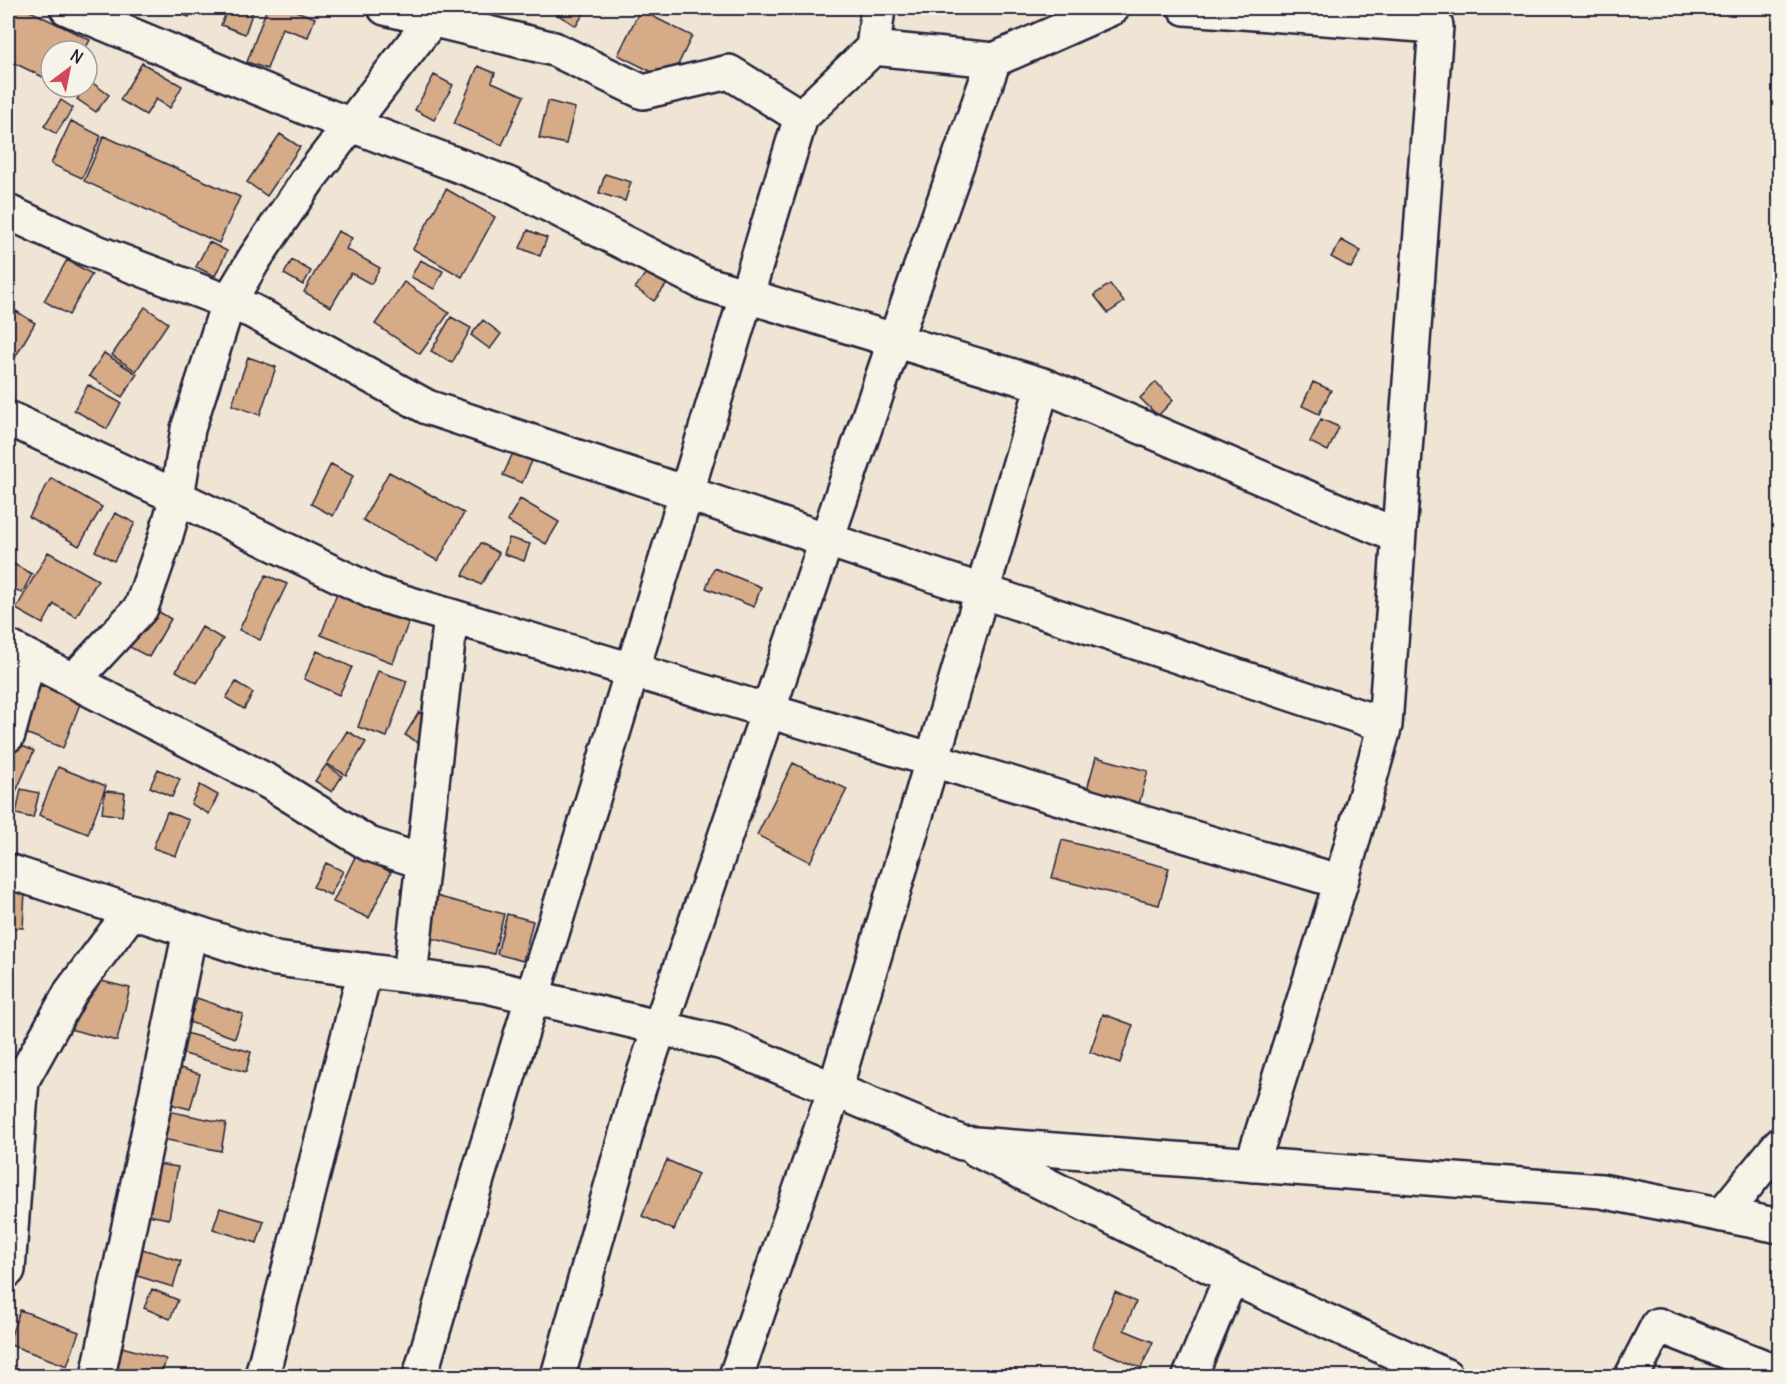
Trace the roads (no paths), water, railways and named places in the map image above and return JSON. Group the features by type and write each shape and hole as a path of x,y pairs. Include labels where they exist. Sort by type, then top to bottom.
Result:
{"street":[{"path":"67,8 309,109 508,184 704,284 1043,385 1398,536"},
{"path":"384,8 436,13 554,49 643,92 729,72 801,117"},
{"path":"871,8 873,48"},
{"path":"420,1377 474,1190 801,117 873,48 878,8"},
{"path":"873,48 994,60 1112,8"},
{"path":"1185,8 1436,26 1385,725 1341,882 1252,1165"},
{"path":"73,681 141,608 177,497 188,429 228,303 268,238 308,180 436,13"},
{"path":"558,1377 638,1091 994,60"},
{"path":"8,212 86,248 252,311 427,407 1385,725"},
{"path":"736,1377 835,1089 1043,385"},
{"path":"8,417 377,594 1341,882"},
{"path":"410,976 452,616"},
{"path":"8,735 18,653 270,782 369,844 423,862"},
{"path":"8,871 276,960 487,986 723,1043 962,1143 1231,1277 1446,1377"},
{"path":"8,1270 15,1079 71,992 131,912"},
{"path":"98,1377 190,931"},
{"path":"262,1377 365,970"},
{"path":"962,1143 1601,1191 1779,1226"},
{"path":"1722,1215 1779,1144"},
{"path":"1190,1377 1231,1277"},
{"path":"1632,1377 1658,1325 1779,1373"}]}
